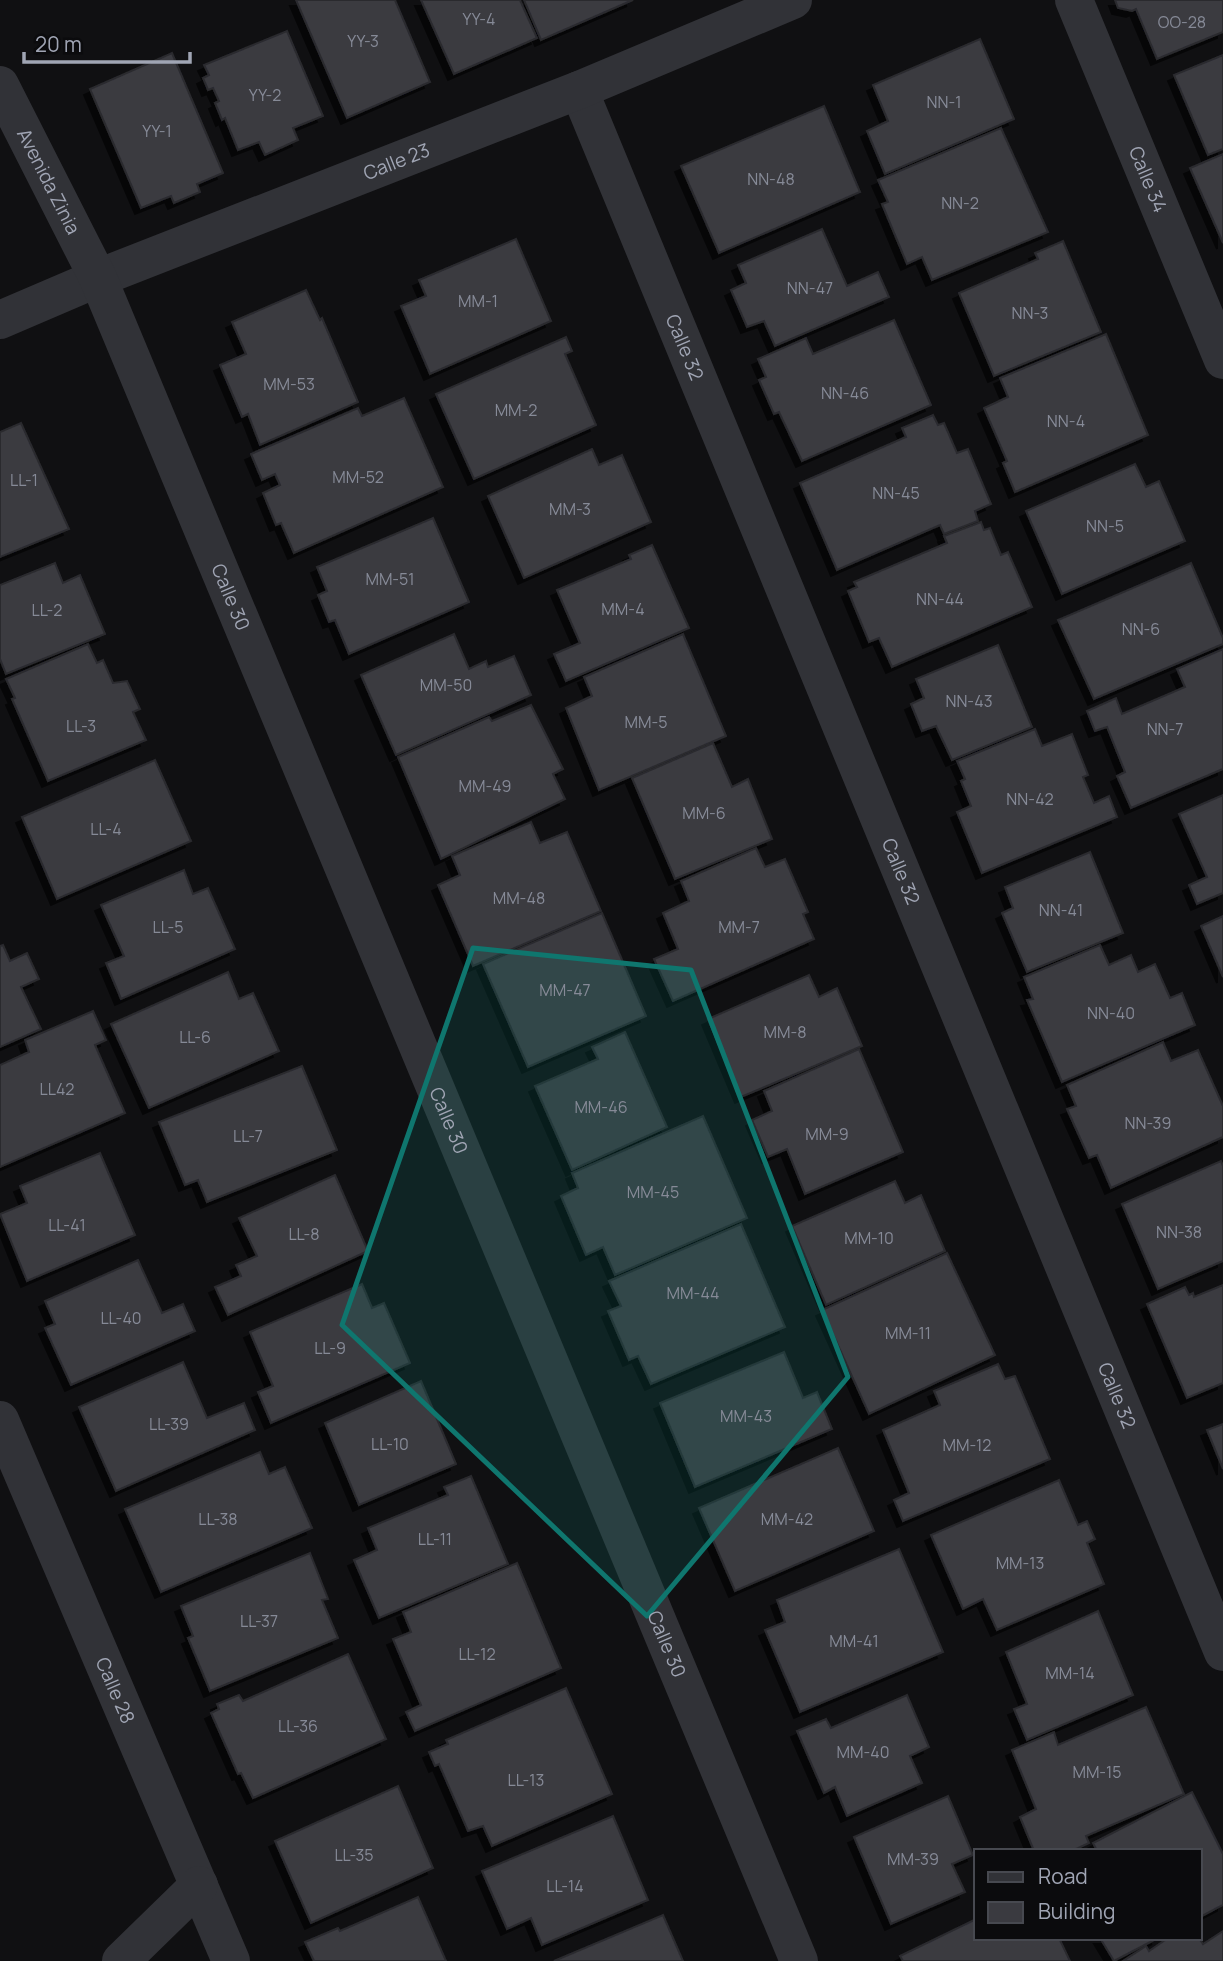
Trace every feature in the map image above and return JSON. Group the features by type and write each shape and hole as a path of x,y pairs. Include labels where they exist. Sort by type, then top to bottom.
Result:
{"street":[{"name":"Calle 23","path":"0,320 98,278 579,90 793,0"},
{"name":"Calle 34","path":"1074,0 1223,360"},
{"name":"Avenida Zinia","path":"0,85 98,278"},
{"name":"Calle 32","path":"579,90 1223,1652"},
{"name":"Calle 30","path":"98,278 799,1961"},
{"name":"Calle 28","path":"0,1420 231,1961"},
{"path":"121,1961 199,1885"}],"highlighted area":[{"path":"473,948 691,970 848,1377 647,1616 342,1325"}],"building":[{"path":"296,0 395,0 430,82 347,118"},
{"path":"421,0 520,0 537,38 454,74"},
{"path":"524,0 633,0 541,40"},
{"path":"1115,0 1223,0 1223,32 1157,59 1136,9 1132,11 1118,8"},
{"path":"287,31 323,116 293,128 298,140 265,155 259,142 238,150 225,118 222,120 215,103 219,101 213,88 208,90 203,78 209,75 204,65"},
{"path":"980,39 1014,119 885,174 867,131 888,121 873,85"},
{"path":"172,53 223,173 197,184 200,192 174,203 171,196 141,208 90,89"},
{"path":"1223,55 1223,149 1208,155 1174,75"},
{"path":"824,106 860,192 719,253 681,166"},
{"path":"1001,128 1048,232 932,280 922,257 907,264 882,204 888,202 878,180"},
{"path":"1223,154 1223,243 1190,168"},
{"path":"822,229 847,286 878,272 889,297 775,346 764,321 747,327 731,290 746,283 738,265"},
{"path":"516,239 551,321 430,374 401,306 426,296 419,280"},
{"path":"1063,241 1101,332 994,376 959,293 1038,259 1035,253"},
{"path":"306,290 320,320 322,318 358,402 260,445 248,414 242,417 220,365 246,354 232,322"},
{"path":"894,320 931,405 802,461 779,412 774,414 759,380 766,377 758,359 806,338 813,354"},
{"path":"1106,334 1148,435 1015,492 1003,463 1007,461 984,408 1008,397 1000,378"},
{"path":"566,337 572,351 565,354 596,425 474,479 436,394"},
{"path":"404,398 443,487 294,553 281,523 276,525 263,493 280,485 275,474 262,480 251,454 358,408 362,416"},
{"path":"933,415 938,425 944,423 957,453 968,449 991,504 975,511 978,521 944,534 940,525 837,570 800,483 906,437 902,428"},
{"path":"21,423 69,529 0,557 0,432"},
{"path":"592,449 599,465 622,455 651,522 524,578 488,496"},
{"path":"1135,464 1146,487 1159,481 1185,541 1062,594 1026,511"},
{"path":"433,518 469,602 349,654 335,620 329,622 318,595 327,591 317,567"},
{"path":"981,522 984,530 990,528 1001,555 1008,552 1032,607 892,667 879,638 869,642 848,591 857,587 854,582 947,543 944,536"},
{"path":"652,545 689,628 566,681 554,654 580,643 557,590 631,559 629,555"},
{"path":"55,563 63,583 80,575 105,634 6,674 0,659 0,585"},
{"path":"1191,563 1223,638 1223,644 1094,699 1058,620"},
{"path":"454,634 469,669 486,661 488,667 514,656 531,695 396,755 361,675"},
{"path":"683,634 726,736 599,790 566,708 592,696 584,677"},
{"path":"88,644 97,663 103,660 113,683 127,681 140,709 133,712 146,740 48,781 6,679"},
{"path":"998,645 1032,727 952,760 936,726 922,731 911,704 924,698 916,679"},
{"path":"1223,649 1223,769 1131,808 1117,776 1125,772 1107,727 1095,731 1087,711 1116,698 1122,714 1185,687 1177,669"},
{"path":"531,705 563,769 553,774 565,799 441,859 398,757 489,717 492,721"},
{"path":"1035,729 1042,746 1072,734 1088,775 1083,777 1094,803 1109,796 1117,817 982,873 957,812 971,806 961,781 965,779 957,761"},
{"path":"713,743 732,787 748,779 772,839 675,879 632,778"},
{"path":"155,760 191,841 57,899 22,817"},
{"path":"1223,795 1223,893 1197,904 1189,885 1207,877 1179,814"},
{"path":"531,822 540,843 567,832 601,911 473,966 438,885 460,875 452,856"},
{"path":"756,848 765,867 785,859 808,912 803,914 814,939 673,1001 654,959 678,949 663,913 689,901 681,881"},
{"path":"1090,852 1123,933 1027,972 1002,913 1013,908 1005,887"},
{"path":"184,870 193,894 208,888 235,949 121,999 106,963 124,956 101,905"},
{"path":"602,913 646,1016 528,1067 483,964"},
{"path":"1223,916 1223,977 1201,926"},
{"path":"3,945 10,961 27,953 39,979 21,987 41,1029 0,1047 0,946"},
{"path":"1100,945 1109,965 1131,955 1138,972 1155,964 1170,998 1182,993 1195,1025 1062,1082 1027,1000 1033,999 1024,977"},
{"path":"228,972 239,999 253,993 279,1051 149,1108 111,1024"},
{"path":"809,975 819,997 837,988 862,1046 741,1097 708,1019"},
{"path":"93,1011 106,1040 95,1045 125,1113 0,1167 0,1065 29,1052 25,1040"},
{"path":"625,1032 667,1127 572,1170 535,1086 598,1059 592,1047"},
{"path":"1163,1042 1171,1061 1198,1050 1223,1106 1223,1137 1111,1188 1097,1155 1089,1158 1067,1109 1076,1106 1067,1085"},
{"path":"859,1049 903,1152 805,1194 787,1149 768,1157 752,1120 772,1111 764,1091"},
{"path":"302,1066 337,1150 207,1202 198,1180 185,1185 159,1122"},
{"path":"703,1116 747,1218 615,1275 603,1247 586,1255 561,1196 578,1188 572,1173"},
{"path":"100,1153 135,1235 27,1281 0,1214 27,1203 20,1186"},
{"path":"1221,1161 1223,1261 1158,1289 1122,1204"},
{"path":"335,1175 368,1251 228,1315 215,1287 241,1276 236,1265 257,1256 239,1218"},
{"path":"895,1181 905,1203 921,1195 945,1251 826,1305 792,1226"},
{"path":"741,1224 785,1327 651,1384 638,1356 629,1360 608,1311 621,1306 609,1281"},
{"path":"947,1253 995,1355 869,1414 822,1310"},
{"path":"138,1260 162,1313 183,1304 195,1331 71,1385 45,1328 55,1324 45,1301"},
{"path":"362,1284 372,1308 384,1303 410,1363 271,1423 258,1392 273,1386 250,1332"},
{"path":"1223,1285 1223,1383 1187,1398 1147,1304 1185,1287 1189,1295 1193,1293 1194,1297"},
{"path":"784,1352 803,1398 817,1392 832,1429 695,1487 660,1403"},
{"path":"183,1362 207,1418 244,1403 255,1430 116,1491 79,1407"},
{"path":"998,1364 1005,1379 1015,1376 1050,1459 903,1521 894,1500 909,1493 883,1430 940,1405 934,1391"},
{"path":"421,1381 456,1464 359,1505 325,1423"},
{"path":"1223,1424 1223,1469 1207,1430"},
{"path":"838,1448 874,1531 735,1591 699,1508"},
{"path":"260,1452 269,1474 285,1467 312,1528 161,1592 125,1509"},
{"path":"471,1476 508,1564 379,1618 354,1560 377,1550 368,1528 448,1495 444,1487"},
{"path":"1059,1480 1078,1525 1087,1521 1095,1539 1087,1543 1104,1584 997,1630 983,1599 963,1609 931,1535"},
{"path":"899,1549 943,1652 800,1712 765,1630 785,1622 777,1600"},
{"path":"310,1553 328,1599 322,1600 338,1638 210,1691 188,1638 193,1636 181,1606"},
{"path":"517,1563 561,1668 415,1731 406,1712 421,1705 393,1639 411,1632 403,1612"},
{"path":"1098,1611 1133,1695 1027,1740 1014,1709 1027,1704 1006,1652"},
{"path":"348,1654 386,1739 253,1798 241,1773 238,1774 211,1713 219,1709 217,1704 239,1695 243,1701"},
{"path":"566,1688 612,1794 492,1846 483,1826 468,1831 439,1764 435,1766 429,1752 448,1744 446,1740"},
{"path":"907,1695 929,1747 910,1756 922,1783 847,1816 835,1787 824,1793 797,1731 826,1719 831,1728"},
{"path":"1146,1707 1184,1794 1086,1836 1089,1843 1076,1849 1033,1849 1020,1817 1036,1809 1012,1750 1054,1732 1058,1745"},
{"path":"398,1786 433,1868 311,1923 275,1841"},
{"path":"1192,1792 1223,1854 1223,1905 1202,1916 1202,1849 1096,1849 1093,1843"},
{"path":"948,1796 973,1855 952,1864 965,1892 891,1924 854,1837"},
{"path":"613,1816 648,1900 542,1945 531,1918 507,1929 482,1871"},
{"path":"418,1897 446,1961 314,1961 305,1942 338,1928 340,1931"},
{"path":"663,1915 683,1961 554,1961"},
{"path":"974,1920 974,1940 1060,1940 1070,1961 903,1961 900,1956"},
{"path":"1223,1931 1223,1961 1123,1961 1146,1946 1149,1951 1165,1940 1200,1940 1203,1944"},
{"path":"1101,1940 1154,1940 1114,1961"}]}
